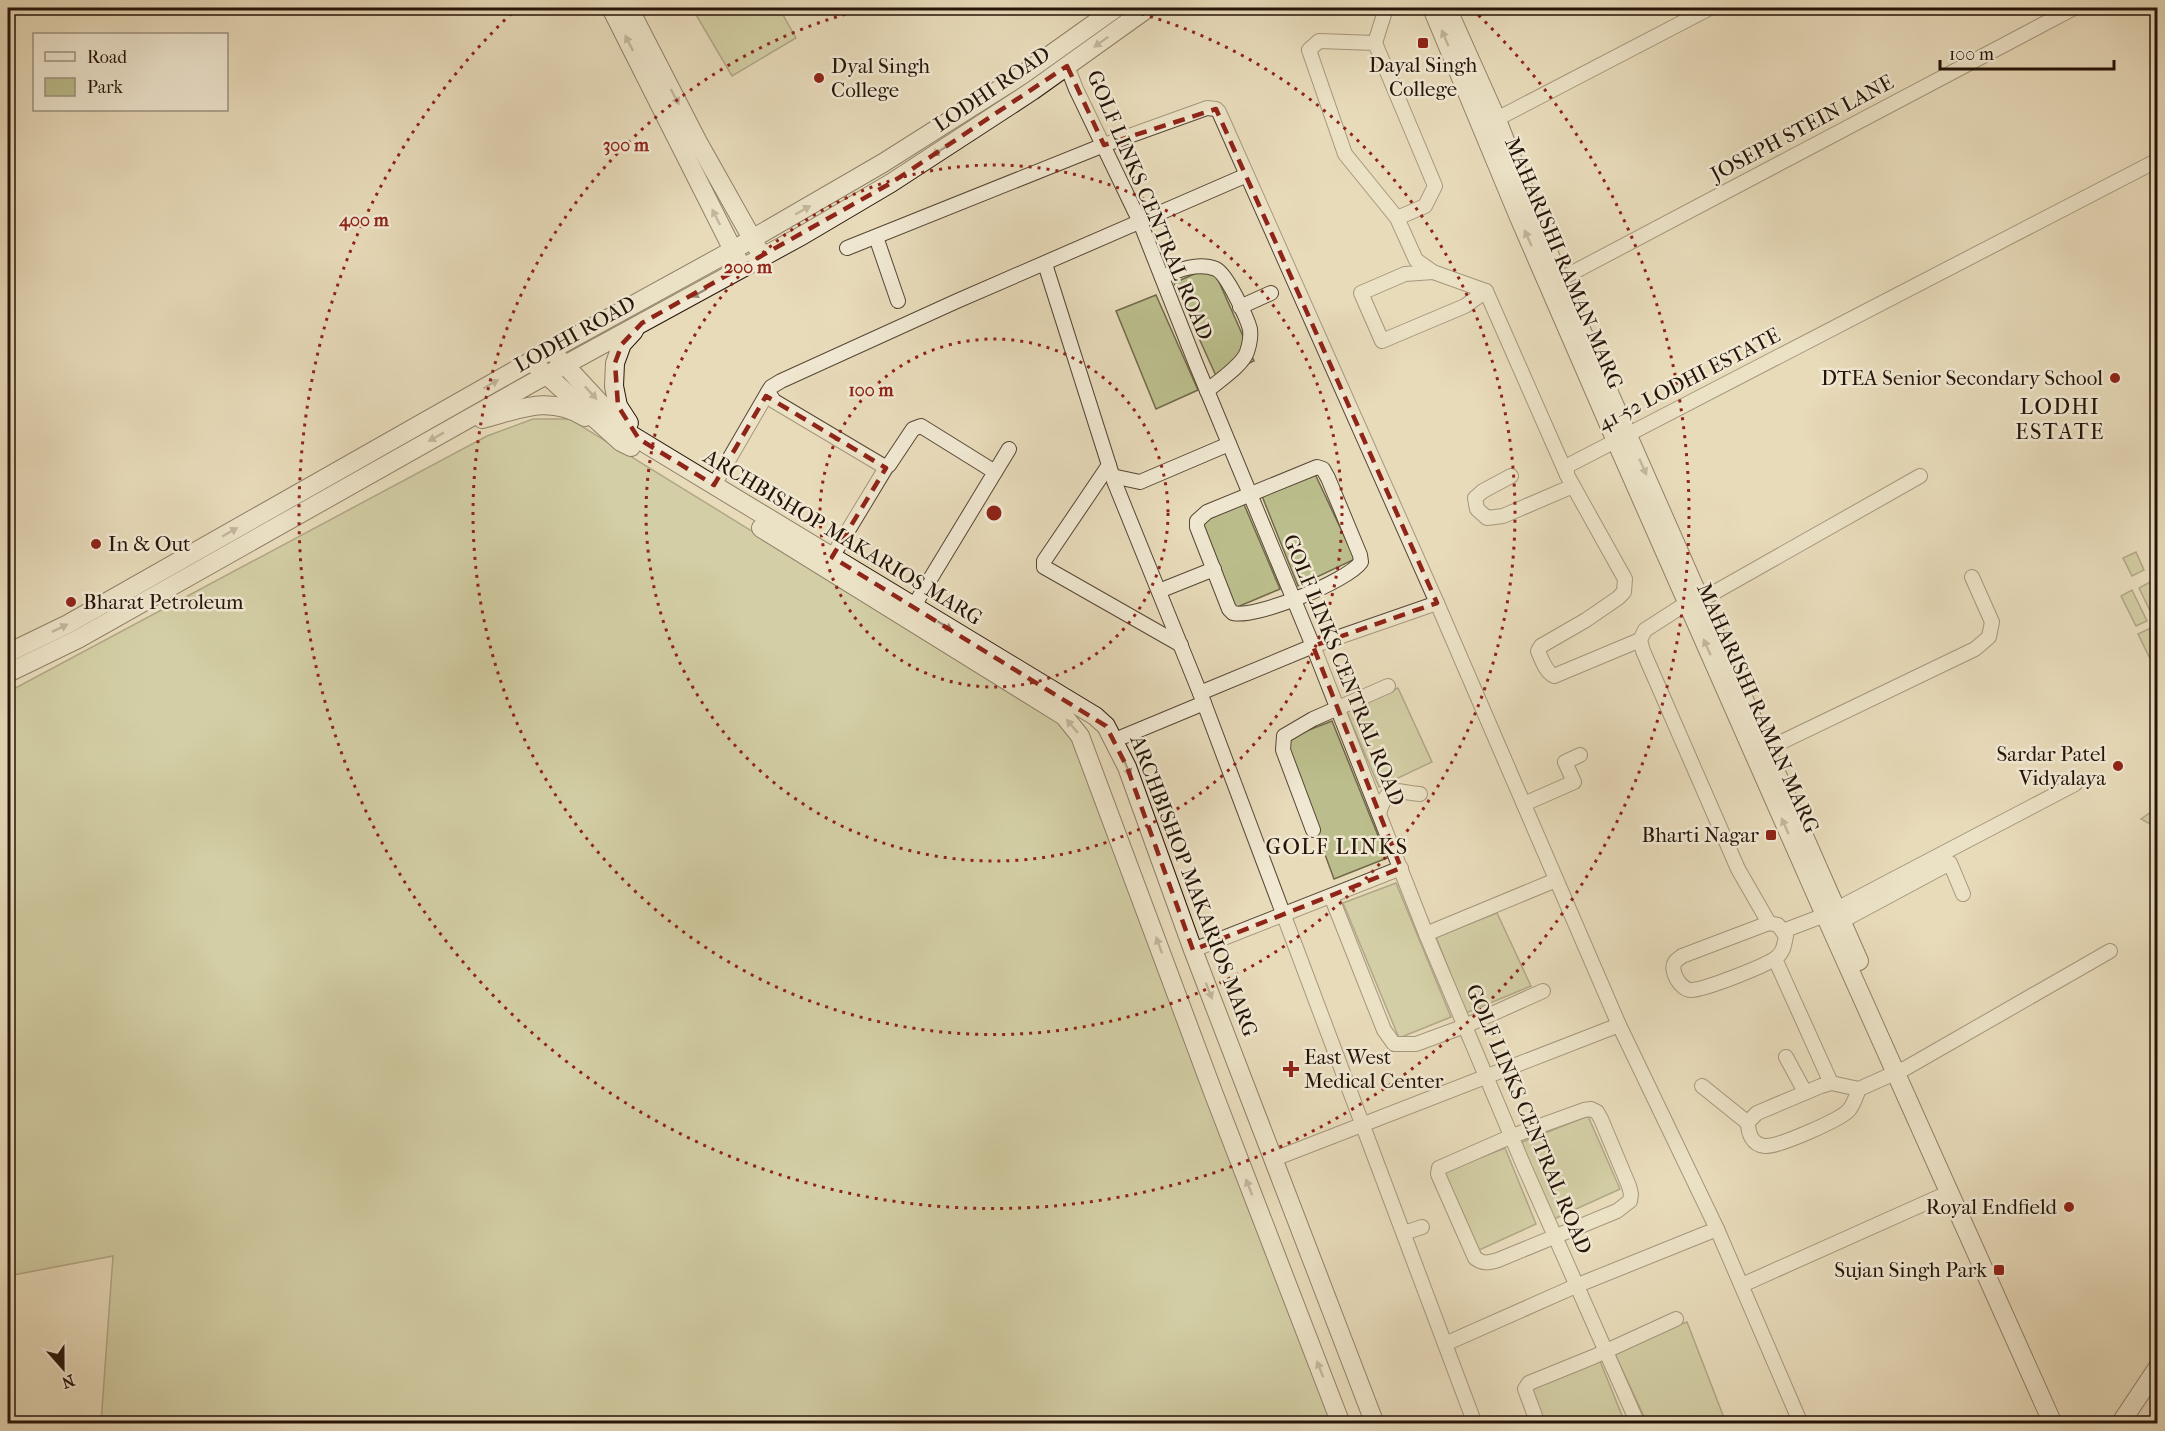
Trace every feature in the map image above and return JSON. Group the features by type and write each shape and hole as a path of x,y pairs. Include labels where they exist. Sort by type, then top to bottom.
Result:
{"main road":[{"path":"610,8 743,269"},
{"path":"628,8 699,144 763,258"},
{"name":"LODHI ROAD","path":"8,653 68,624 551,350 733,250 883,163 1022,75 1116,8"},
{"name":"LODHI ROAD","path":"8,673 78,639 546,375 763,258 891,183 1032,91 1148,8"},
{"name":"MAHARISHI RAMAN MARG","path":"1432,8 1490,123"},
{"name":"MAHARISHI RAMAN MARG","path":"1447,8 1554,282 1834,915 1901,1070 1950,1192 2054,1422"},
{"path":"630,441 614,386 615,363 622,344 642,323"},
{"name":"ARCHBISHOP MAKARIOS MARG","path":"551,350 628,433 630,441 714,485 832,557 910,613 1064,716 1080,736 1217,1103 1341,1424"},
{"name":"ARCHBISHOP MAKARIOS MARG","path":"531,362 630,441 910,613 1095,716 1106,726 1127,767 1194,950 1375,1424"},
{"path":"457,425 535,405 558,405 630,441"},
{"name":"MAHARISHI RAMAN MARG","path":"1694,601 1767,748 1834,915"},
{"name":"MAHARISHI RAMAN MARG","path":"1901,1070 2011,1306 2054,1422"},
{"path":"2120,1424 2157,1367"},
{"path":"2134,1424 2157,1389"}],"street":[{"path":"1386,8 1375,43 1435,186 1425,206 1397,218"},
{"path":"1490,123 1710,8"},
{"name":"JOSEPH STEIN LANE","path":"1554,282 2074,8"},
{"path":"1375,43 1319,41 1309,50 1345,154 1397,218 1416,260 1433,272 1486,291 1570,481 1625,579 1624,592 1618,598 1541,646 1538,651 1540,656 1547,670 1554,676 1640,640"},
{"name":"GOLF LINKS CENTRAL ROAD","path":"1067,66 1140,222 1207,391 1313,646 1426,934 1638,1424"},
{"path":"847,248 1104,145 1211,108 1219,112 1437,603 1619,1025 1717,1229 1800,1424"},
{"name":"41-52 LODHI ESTATE","path":"1570,481 1567,470 1575,461 2157,160"},
{"path":"714,485 771,387 781,381 957,301 1247,175"},
{"path":"876,237 898,301"},
{"path":"1045,264 1110,470 1202,698 1475,1424"},
{"path":"1162,277 1192,267 1218,270 1225,277 1250,330 1247,354 1207,391"},
{"path":"1433,272 1405,274 1360,293 1382,341 1465,306 1486,291"},
{"path":"1240,308 1271,293"},
{"path":"768,392 774,401 883,466 887,466"},
{"path":"832,557 887,466 913,429 921,426 995,472"},
{"path":"1110,470 1140,483 1229,444"},
{"path":"910,613 1009,450"},
{"path":"1317,466 1323,469 1352,534 1361,562 1357,568 1346,576 1294,600 1242,614 1233,613 1229,609 1214,569 1197,527 1197,521 1207,512 1317,466"},
{"path":"1110,470 1044,561 1044,567 1181,645"},
{"path":"1511,476 1482,491 1475,498 1477,509 1487,518 1503,516 1570,481"},
{"path":"1769,923 1738,869 1640,640 1644,630 1920,476"},
{"path":"1159,591 1214,569"},
{"path":"1767,748 1976,649 1989,637 1992,622 1972,577"},
{"path":"1115,740 1313,646 1437,603"},
{"path":"1313,830 1282,742 1284,736 1291,730 1337,707 1388,686"},
{"path":"1524,804 1574,782 1565,762 1580,755"},
{"path":"1834,915 2075,784"},
{"path":"1379,813 1384,796 1392,791 1400,790 1420,794"},
{"path":"1783,931 1834,915 1950,863 1963,894"},
{"path":"1194,950 1401,868"},
{"path":"1426,934 1556,880"},
{"path":"1331,896 1389,1039 1394,1044 1416,1044 1466,1026 1543,991"},
{"path":"1769,923 1778,925 1783,931 1786,936 1783,951 1775,959 1715,984 1690,990 1683,987 1673,970 1675,962 1682,956 1769,923"},
{"path":"1859,1089 1854,1102 1842,1116 1833,1122 1774,1145 1764,1146 1752,1140 1748,1124 1757,1113 1831,1083 1859,1089 1901,1070 2110,951"},
{"path":"1775,959 1831,1083"},
{"path":"1274,1159 1619,1025"},
{"path":"1786,1058 1805,1092"},
{"path":"1702,1086 1748,1124"},
{"path":"1591,1109 1597,1112 1629,1186 1630,1201 1617,1211 1489,1263 1481,1263 1470,1250 1438,1174 1439,1168 1512,1136 1584,1110 1591,1109"},
{"path":"1742,1285 1950,1192"},
{"path":"1404,1233 1422,1227"},
{"path":"1445,1344 1578,1285 1717,1229"},
{"path":"1538,1424 1526,1395 1525,1389 1529,1383 1676,1319"}],"highlighted area":[{"path":"1067,66 1104,145 1216,109 1437,603 1313,646 1401,868 1193,950 1127,767 1106,726 832,557 886,468 766,396 714,485 639,439 618,406 615,363 622,344 642,323 891,183"}],"green space":[{"path":"692,8 779,8 796,38 732,76"},
{"path":"1212,266 1254,361 1217,378 1174,283"},
{"path":"1156,295 1198,390 1156,409 1116,311"},
{"path":"533,419 570,419 1055,718 1080,746 1333,1423 101,1423 113,1256 8,1276 8,692 487,436"},
{"path":"1315,474 1355,559 1298,586 1262,496"},
{"path":"1243,502 1280,589 1235,608 1200,523"},
{"path":"2136,552 2144,570 2132,576 2123,558"},
{"path":"2150,582 2157,598 2157,617 2154,619 2139,588"},
{"path":"2132,590 2147,621 2136,626 2121,596"},
{"path":"2157,625 2157,673 2138,634"},
{"path":"1398,688 1432,762 1379,787 1346,710"},
{"path":"1332,721 1387,858 1334,879 1283,740"},
{"path":"2157,808 2157,828 2141,819"},
{"path":"1396,883 1451,1017 1399,1038 1343,903"},
{"path":"1497,913 1531,986 1466,1013 1436,937"},
{"path":"1588,1116 1620,1189 1554,1219 1520,1143"},
{"path":"1505,1148 1536,1224 1477,1251 1442,1173"},
{"path":"1687,1322 1726,1423 1647,1423 1613,1350"},
{"path":"1598,1356 1625,1423 1539,1423 1526,1386"}],"place":[{"name":"Dayal Singh College","path":"1423,43"},
{"name":"Dyal Singh College","path":"819,78"},
{"name":"DTEA Senior Secondary School","path":"2115,378"},
{"name":"In & Out","path":"96,544"},
{"name":"Bharat Petroleum","path":"71,602"},
{"name":"Sardar Patel Vidyalaya","path":"2118,766"},
{"name":"Bharti Nagar","path":"1771,835"},
{"name":"East West Medical Center","path":"1291,1069"},
{"name":"Royal Endfield","path":"2069,1207"},
{"name":"Sujan Singh Park","path":"1999,1270"}],"district":[{"name":"LODHI ESTATE","path":"2060,420"},
{"name":"GOLF LINKS","path":"1337,847"}]}
